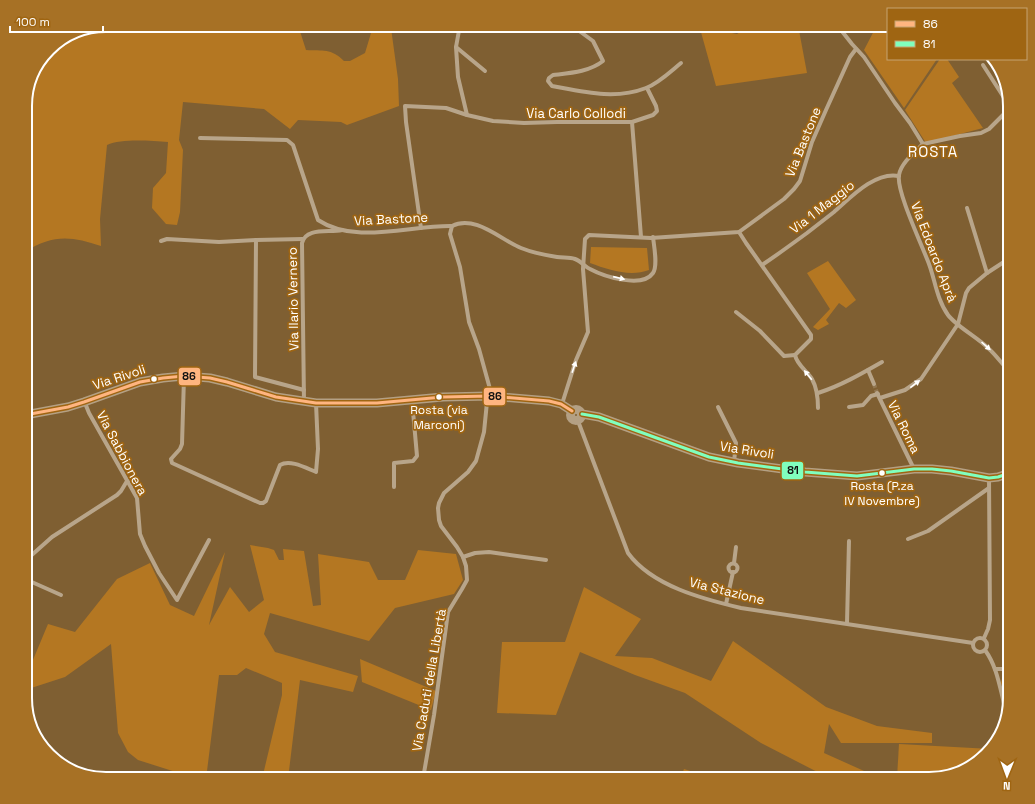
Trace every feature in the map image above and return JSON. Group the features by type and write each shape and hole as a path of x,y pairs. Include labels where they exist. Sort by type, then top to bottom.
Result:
{"street":[{"path":"459,32 456,47 458,77 467,115"},
{"path":"581,32 593,41 603,61 598,65 581,71 553,75 549,78 548,82 552,86 602,95 619,95 647,88 681,63"},
{"path":"842,32 864,57 923,144"},
{"path":"456,47 485,70"},
{"name":"Via Bastone","path":"739,232 784,198 794,189 800,180 812,142 850,57 856,49"},
{"path":"982,65 1002,96"},
{"name":"Via Carlo Collodi","path":"421,228 405,106 446,108 493,122 632,122 653,115 657,111 647,88"},
{"path":"899,176 904,164 923,144 981,133 989,129 1003,114"},
{"path":"632,122 641,237"},
{"name":"Via Bastone","path":"200,138 287,140 293,145 318,220 343,230 368,233 452,226 456,224 482,227 521,248 546,255 571,258 597,272 616,278 632,280 645,279 653,274 655,270 653,237"},
{"name":"Via 1 Maggio","path":"762,265 834,212 852,194 873,181 890,175 899,176"},
{"name":"Via Edoardo Aprà","path":"899,176 899,185 902,197 929,265 942,305 948,316 988,348 1003,364"},
{"path":"967,208 987,273"},
{"name":"Via Caduti della Libertà","path":"424,772 434,715 448,612 467,580 466,566 463,558 457,547 441,526 438,508 444,493 468,472 476,461 484,432 490,386 469,322 460,267 450,234 452,226"},
{"name":"Via Ilario Vernero","path":"304,402 302,243 303,239 308,234 343,230"},
{"path":"561,404 576,360 588,332 583,265 585,239 587,236 653,237 739,232 812,335 811,339 796,357"},
{"path":"161,241 167,239 219,242 303,239"},
{"path":"256,240 255,377 304,390"},
{"path":"849,406 863,405 871,396 905,390 921,379 958,324 969,288 987,273 1003,263"},
{"path":"736,312 760,331 784,356 796,357"},
{"path":"796,357 812,380 818,393 818,408"},
{"path":"818,393 829,390 882,362"},
{"path":"868,370 874,384"},
{"path":"184,376 182,444 180,449 171,459 172,463 263,503 266,502 280,465 284,462 316,472 318,449 316,403"},
{"name":"Via Rivoli","path":"32,414 68,407 140,382 184,376 221,381 276,396 316,403 376,403 443,397 489,396 536,399 561,404 572,412 579,410 580,417 599,417 709,457 805,472 857,476 932,469 951,471 989,483 1003,475"},
{"name":"Via Roma","path":"878,395 914,470"},
{"path":"394,487 394,463 413,461 417,456 412,400"},
{"name":"Via Sabbionera","path":"84,402 137,498 140,534 159,573 177,600 209,540"},
{"path":"718,406 736,443 734,462"},
{"name":"Via Stazione","path":"580,417 618,528 628,552 644,569 672,586 741,608 973,643"},
{"path":"32,555 52,536 121,491 127,481"},
{"path":"908,539 928,530 989,483"},
{"path":"984,638 990,620 989,483"},
{"path":"846,623 849,541"},
{"path":"726,604 733,572 730,571 729,567 734,563 736,547"},
{"path":"463,558 476,553 489,552 546,560"},
{"path":"32,582 61,595"},
{"path":"977,638 984,638 988,644 985,650 981,652 976,651 973,648 973,643 977,638"},
{"path":"985,650 995,669 1003,700"},
{"path":"995,669 1003,669"}],"shaded area":[{"path":"106,32 300,32 306,50 322,50 331,52 344,61 350,61 365,53 371,33 392,32 398,79 399,106 347,125 341,122 298,120 290,129 264,109 183,102 179,140 183,150 180,212 177,225 166,224 152,208 153,188 166,173 168,142 137,140 121,141 107,145 100,219 101,246 81,240 62,238 44,242 32,248 33,92 44,65 57,50 65,44 92,33"},
{"path":"701,32 727,32 737,34 740,32 799,32 807,73 716,86"},
{"path":"873,32 887,32 887,60 936,60 904,108 864,50"},
{"path":"939,60 948,60 959,77 952,83 983,128 926,143 905,110"},
{"path":"591,247 647,248 649,270 627,273 590,263"},
{"path":"828,261 856,300 846,308 839,303 826,320 829,324 818,330 813,327 830,309 807,273"},
{"path":"250,545 274,550 279,560 284,560 283,549 304,551 313,606 321,605 318,554 369,562 378,580 405,580 418,550 456,554 463,580 454,594 395,608 369,641 270,613 264,634 275,652 358,676 353,692 300,680 289,772 264,772 282,695 282,683 246,668 237,675 219,675 207,772 176,772 138,760 128,752 118,733 111,644 65,677 32,688 32,662 48,624 75,632 117,579 150,563 170,605 194,616 225,552 209,625 230,587 249,612 264,600"},
{"path":"584,587 641,619 615,656 652,658 711,681 733,641 826,707 877,726 932,733 932,743 841,743 829,724 824,753 866,772 817,772 761,743 685,693 635,675 580,652 556,715 497,713 502,642 565,642"},
{"path":"360,659 436,691 431,710 362,682"},
{"path":"1003,674 1003,689 1001,683"},
{"path":"899,744 982,749 966,762 943,771 897,772"},
{"path":"684,769 693,772 683,772"}],"tunnel":[{"path":"874,384 877,393"}],"transit line":[{"name":"86","path":"32,414 68,407 140,382 184,376 210,378 276,397 316,403 377,403 443,397 489,396 549,401 561,404 572,411"},
{"name":"81","path":"582,414 599,417 709,457 738,463 805,472 857,476 914,469 951,471 989,478 1003,475"}],"place":[{"name":"Rosta (via Marconi)","path":"439,397"},
{"name":"Rosta (P.za IV Novembre)","path":"882,473"}],"district":[{"name":"ROSTA","path":"933,151"}]}
